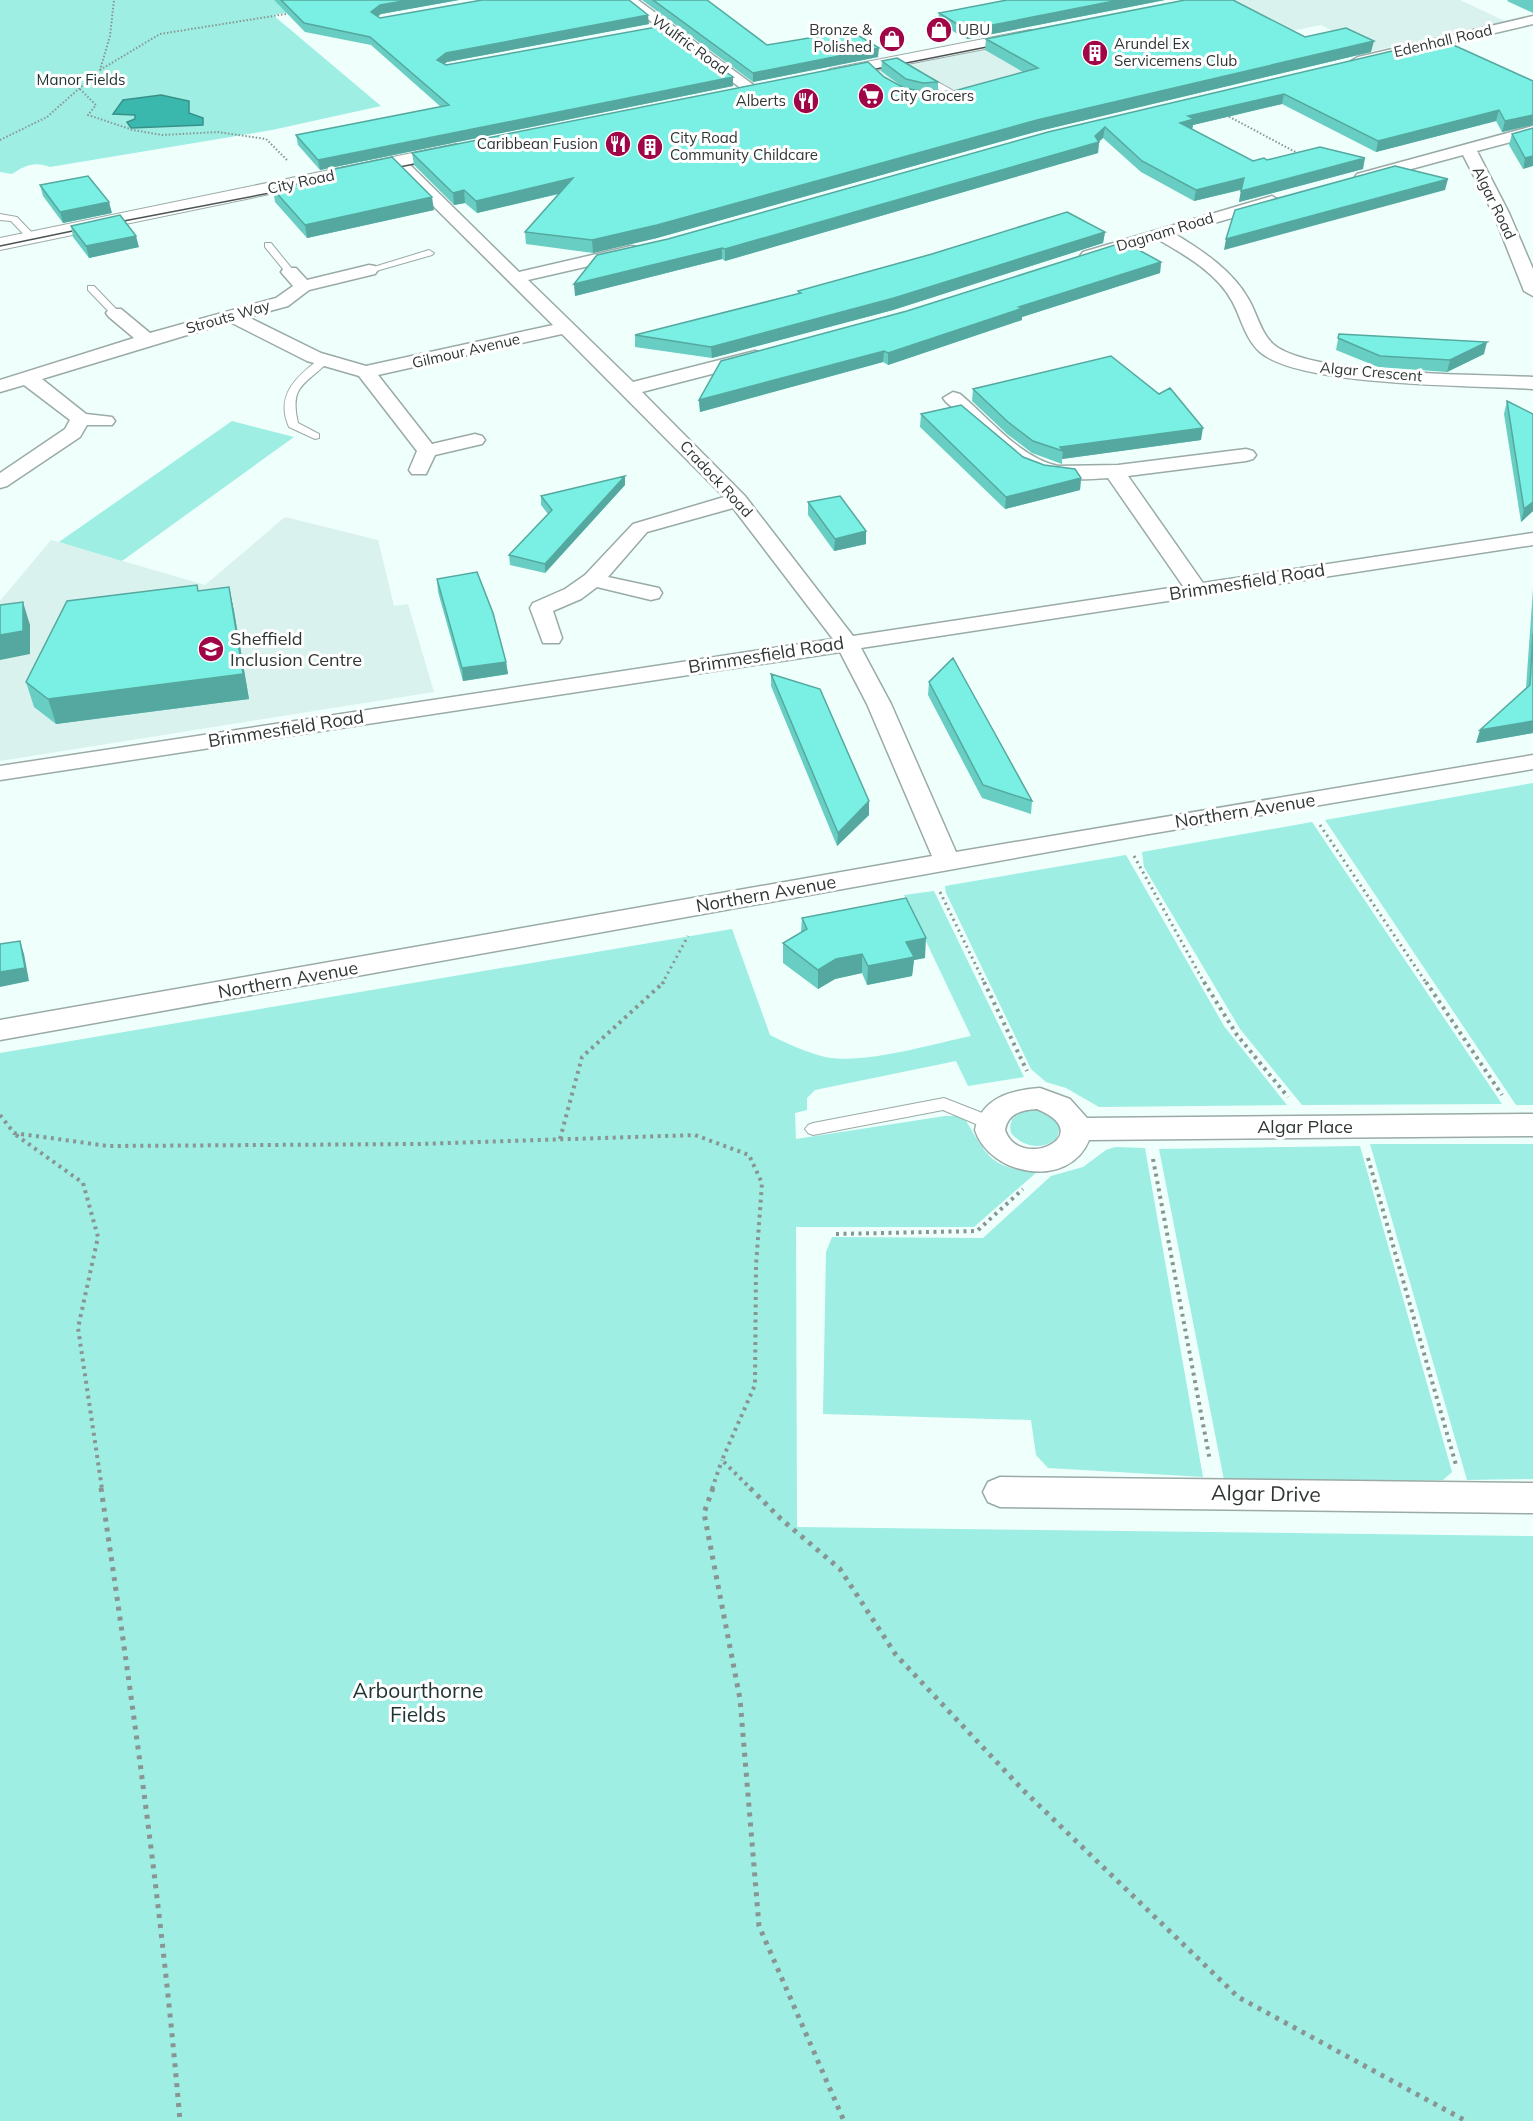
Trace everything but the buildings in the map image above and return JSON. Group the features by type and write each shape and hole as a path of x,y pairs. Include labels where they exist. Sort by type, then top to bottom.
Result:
{"main road":[{"path":"810,78 873,70 900,61 1042,33"},
{"path":"729,93 772,85"},
{"name":"City Road","path":"0,244 479,145"}],"street":[{"name":"Wulfric Road","path":"629,0 751,89"},
{"name":"Edenhall Road","path":"1344,64 1533,20"},
{"path":"642,31 665,27"},
{"path":"1350,180 1533,131"},
{"name":"Algar Road","path":"1468,149 1501,213 1533,291"},
{"name":"Cradock Road","path":"398,162 626,390 690,449 738,500 847,643 879,704 937,862"},
{"name":"Dagnam Road","path":"1075,261 1160,233 1294,195"},
{"name":"Algar Crescent","path":"1160,233 1216,271 1235,292 1264,346 1298,363 1342,372 1533,383"},
{"path":"516,278 652,246"},
{"name":"Strouts Way","path":"0,386 147,340 282,302 297,293 303,286 369,270"},
{"path":"290,272 303,286"},
{"path":"115,313 147,340"},
{"name":"Gilmour Avenue","path":"232,316 285,345 345,369 366,372 566,328"},
{"path":"626,390 777,351"},
{"path":"366,372 423,461 475,440"},
{"path":"28,378 81,419 105,421"},
{"path":"953,398 1029,463 1045,471 1065,474 1113,471 1246,455"},
{"path":"0,482 73,434 81,419"},
{"path":"1113,471 1196,589"},
{"path":"551,638 541,608 573,594 593,580 640,528 738,500"},
{"name":"Brimmesfield Road","path":"0,773 1533,539"},
{"path":"593,580 651,593"},
{"name":"Northern Avenue","path":"0,1030 937,862 1533,762"},
{"path":"1040,1098 1051,1101 1069,1113 1077,1129 1073,1146 1057,1158 1037,1161 1016,1157 994,1140 990,1124 992,1117 1002,1105 1020,1099 1040,1098"},
{"name":"Algar Place","path":"1077,1129 1528,1125"},
{"name":"Algar Drive","path":"1000,1492 1216,1492 1533,1498"}],"lane":[{"path":"900,61 956,90"},
{"path":"916,73 949,92 949,96 925,102"},
{"path":"0,217 14,219 32,238"},
{"path":"268,245 290,272"},
{"path":"369,270 429,253"},
{"path":"91,288 115,313"},
{"path":"315,436 293,425 287,405 298,379 324,361"},
{"path":"813,1129 944,1104 990,1124"}],"path":[{"path":"100,70 110,36 114,0"},
{"path":"1,140 47,117 100,70 160,34 297,12"},
{"path":"80,89 96,105 88,115 109,123 162,135 218,132 266,139 288,161"},
{"path":"1223,113 1350,180"},
{"path":"1305,801 1528,1125"},
{"path":"1121,832 1206,986 1237,1035 1313,1127"},
{"path":"937,862 1040,1098"},
{"path":"560,1139 582,1057 666,980 703,905"},
{"path":"0,1115 14,1133 82,1184 98,1237 78,1328 144,1778 169,1989 180,2121"},
{"path":"1359,1127 1465,1497"},
{"path":"1147,1128 1216,1492"},
{"path":"14,1133 108,1146 417,1144 695,1135 749,1155 762,1182 756,1265 755,1385 722,1460 704,1513 740,1699 759,1926 844,2121"},
{"path":"836,1234 977,1231 1057,1158"},
{"path":"722,1460 781,1519 840,1569 896,1655 1015,1782 1238,1997 1466,2121"}],"shaded area":[{"path":"1215,0 1460,0 1505,21 1373,51 1321,25 981,94 565,133"},
{"path":"161,95 189,101 189,113 203,118 203,125 131,128 127,122 135,119 135,115 113,114 123,100"},
{"name":"Sheffield Inclusion Centre","path":"285,517 378,540 394,606 408,604 434,692 0,761 0,601 51,540 205,585"}],"green space":[{"name":"Manor Fields","path":"0,0 274,0 318,7 273,15 381,106 272,130 50,167 40,164 30,165 12,174 0,172"},
{"path":"232,421 294,437 122,561 59,542"},
{"path":"1533,783 1533,1105 1516,1105 1325,820"},
{"path":"1312,822 1502,1104 1302,1105 1240,1029 1144,867 1142,852"},
{"path":"1126,855 1224,1026 1287,1105 1099,1107 1066,1088 1046,1082 1031,1069 946,893 945,886"},
{"name":"Arbourthorne Fields","path":"934,891 1024,1077 968,1086 956,1061 815,1090 807,1098 807,1110 795,1113 796,1139 945,1116 963,1116 990,1157 1008,1167 1037,1172 974,1227 796,1227 797,1527 1533,1536 1533,2121 0,2121 0,1053 732,929 770,1035 797,1048 825,1057 841,1059 878,1056 971,1036 904,895"},
{"path":"1037,1110 1052,1115 1060,1127 1057,1138 1046,1145 1033,1146 1016,1138 1011,1133 1010,1127 1017,1115"},
{"path":"1370,1144 1533,1144 1533,1479 1467,1480"},
{"path":"1360,1146 1452,1472 1443,1480 1225,1485 1159,1149"},
{"path":"1115,1147 1145,1148 1203,1477 1048,1468 1036,1455 1031,1420 823,1414 826,1252 832,1237 983,1238 1051,1176 1083,1167 1106,1150"}],"tram line":[{"path":"861,72 1002,44"},
{"path":"385,170 429,161"},
{"path":"276,183 347,169"},
{"path":"108,224 291,189"},
{"path":"0,246 87,228"}],"place":[{"name":"UBU","path":"939,30"},
{"name":"Bronze & Polished","path":"892,39"},
{"name":"Arundel Ex Servicemens Club","path":"1095,53"},
{"name":"City Grocers","path":"871,96"},
{"name":"Alberts","path":"806,101"},
{"name":"Caribbean Fusion","path":"618,144"},
{"name":"City Road Community Childcare","path":"650,147"},
{"name":"Sheffield Inclusion Centre","path":"211,649"}]}
